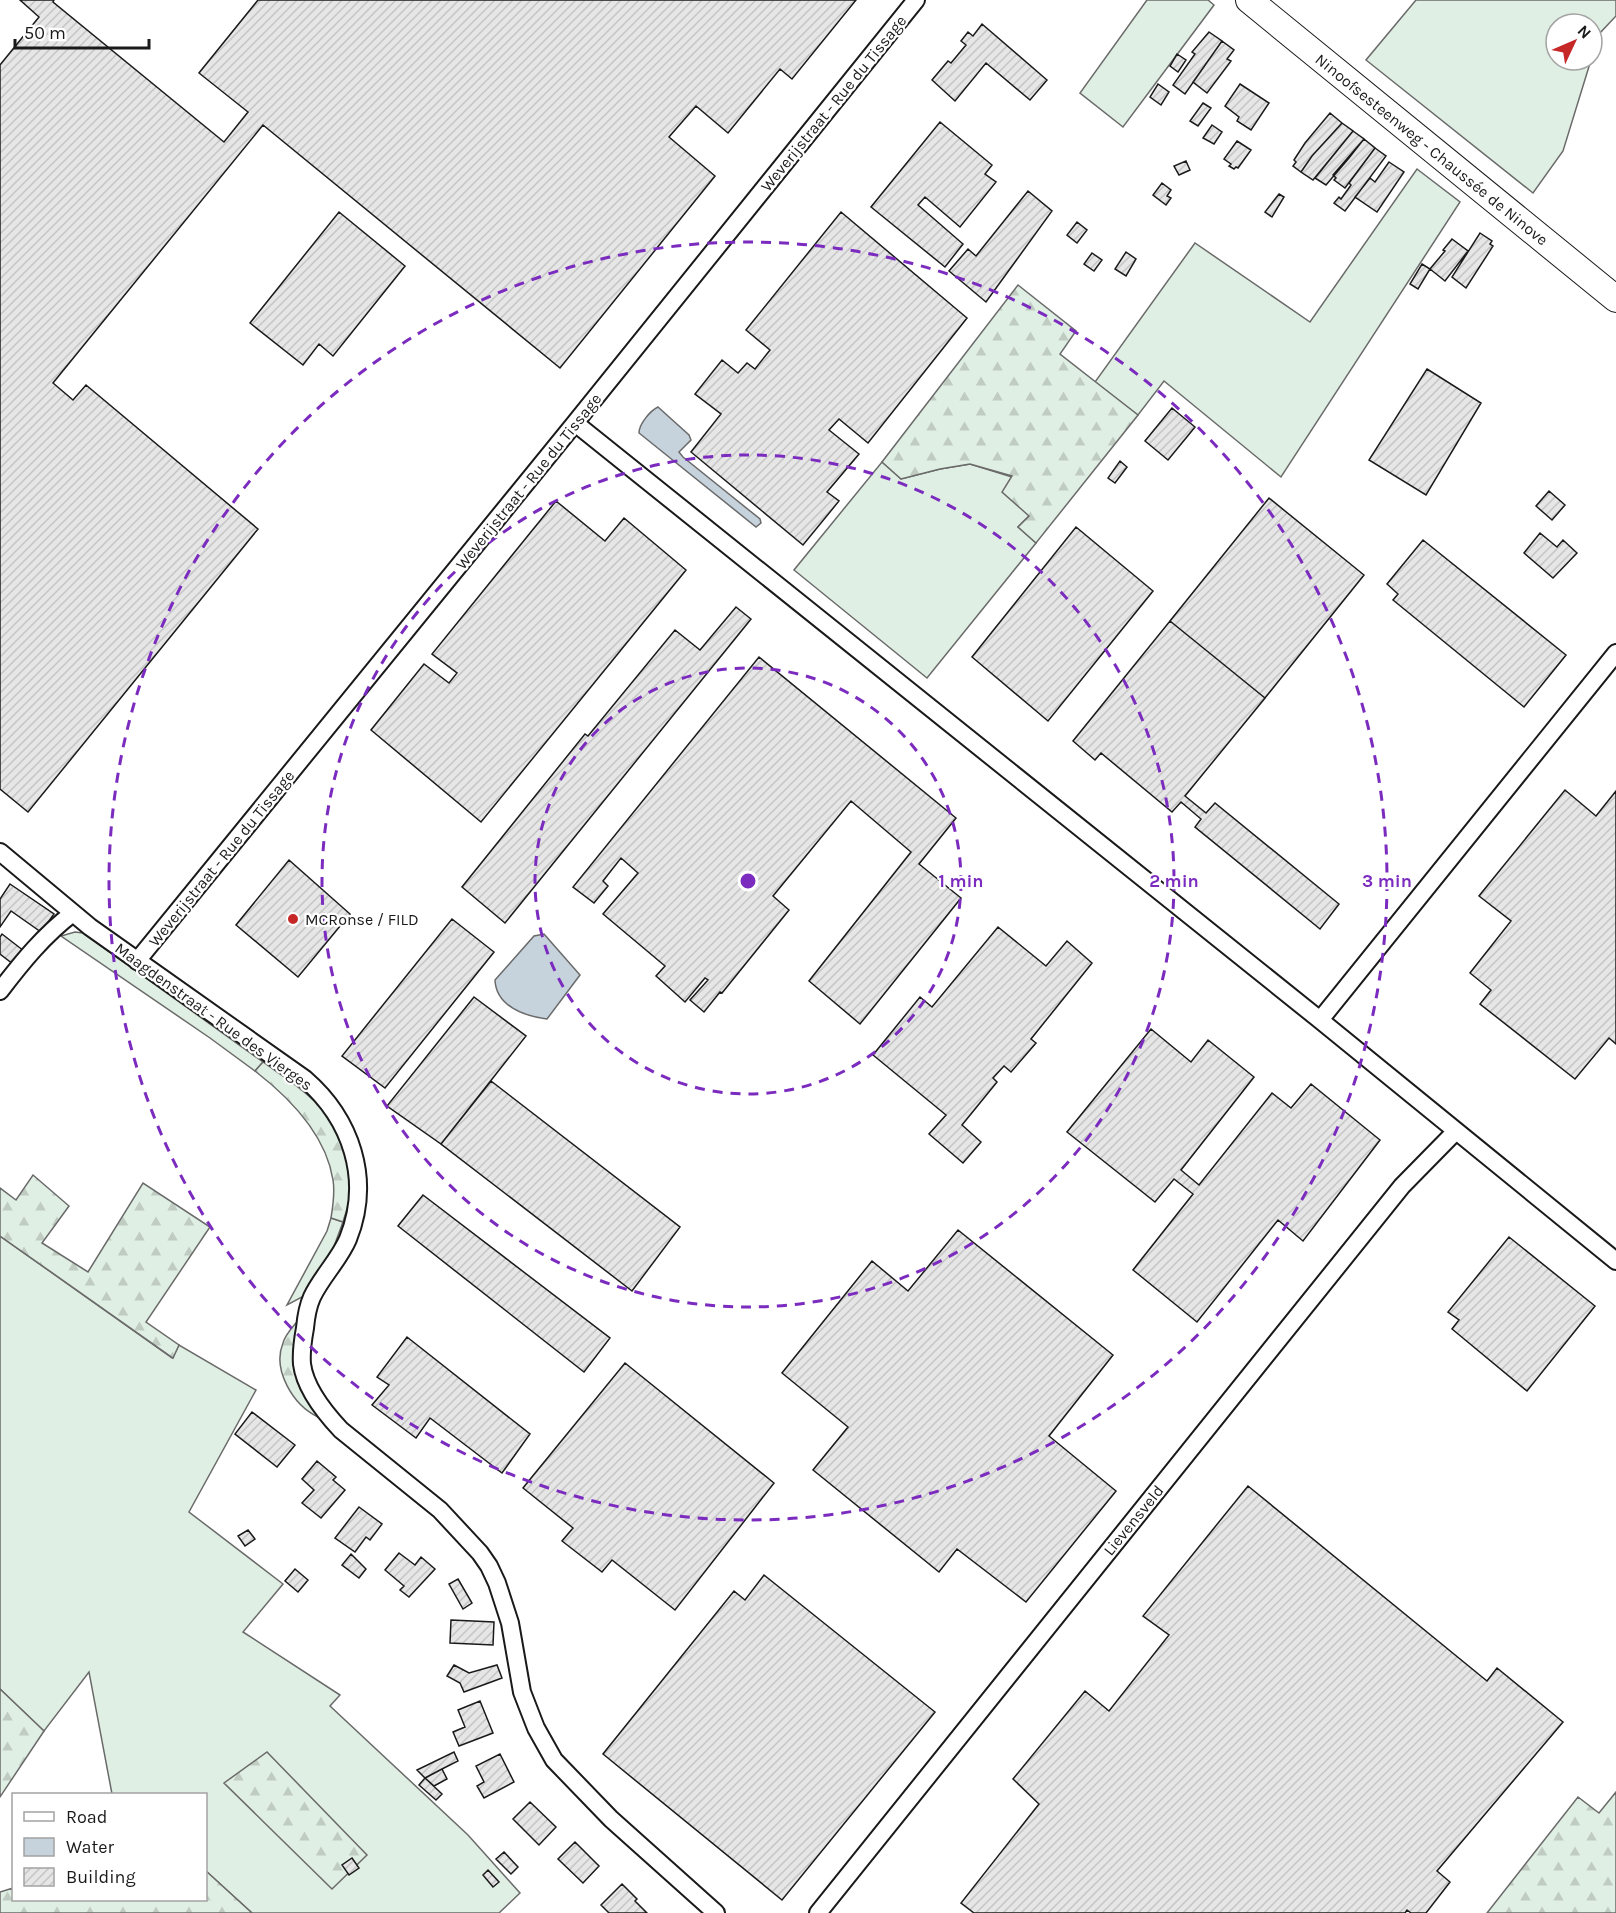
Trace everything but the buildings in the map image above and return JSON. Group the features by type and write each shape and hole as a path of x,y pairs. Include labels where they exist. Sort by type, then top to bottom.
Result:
{"main road":[{"name":"Ninoofsesteenweg - Chaussée de Ninove","path":"1249,0 1616,299"}],"street":[{"name":"Weverijstraat - Rue du Tissage","path":"137,961 916,0"},
{"path":"575,423 1320,1020 1616,1261"},
{"path":"1320,1020 1616,653"},
{"name":"Maagdenstraat - Rue des Vierges","path":"0,852 73,913 305,1079 326,1098 349,1138 357,1172 358,1190 348,1239 309,1305 303,1340 302,1364 305,1376 330,1418 341,1430 440,1510 489,1566 510,1623 522,1692 536,1728 554,1760 611,1819 716,1913"},
{"path":"0,991 39,942 73,913"},
{"name":"Lievensveld","path":"818,1913 1402,1186 1455,1132"}],"green space":[{"path":"1147,0 1208,0 1214,5 1123,127 1080,93"},
{"path":"1416,0 1616,0 1616,16 1604,29 1604,12 1544,12 1544,72 1587,72 1563,151 1533,193 1366,60"},
{"path":"1417,169 1460,202 1281,477 1164,381 1138,415 1095,382 1195,243 1310,322"},
{"path":"1018,285 1076,331 1060,354 1138,415 1036,543 1018,527 1029,516 1002,492 1012,476 970,464 901,479 882,462"},
{"path":"882,462 901,479 970,464 1012,477 1029,516 1018,527 1036,543 927,678 794,570"},
{"path":"75,932 83,933 263,1062 255,1071 61,936"},
{"path":"263,1062 311,1097 325,1112 335,1128 346,1157 350,1177 351,1195 343,1222 331,1218 334,1185 323,1148 293,1105 255,1071"},
{"path":"33,1175 69,1206 42,1243 88,1272 143,1183 210,1227 146,1322 179,1345 173,1358 0,1236 0,1188 16,1200"},
{"path":"331,1218 343,1222 333,1249 304,1296 287,1305 327,1231"},
{"path":"0,1236 172,1358 179,1345 256,1390 189,1512 283,1584 243,1632 340,1695 330,1706 468,1835 520,1893 499,1913 252,1913 207,1872 207,1793 112,1793 89,1672 44,1731 0,1689"},
{"path":"296,1323 300,1324 304,1394 318,1417 300,1404 293,1395 287,1386 280,1364 280,1353 285,1337"},
{"path":"0,1689 44,1731 0,1797"},
{"path":"267,1752 367,1855 332,1889 224,1783"},
{"path":"1616,1792 1616,1913 1487,1913 1578,1797 1599,1813"},
{"path":"207,1872 252,1913 0,1913 0,1892 12,1888 12,1901 207,1901"}],"water":[{"path":"658,407 689,435 691,440 679,452 683,457 760,519 761,523 756,527 639,433 646,418"},
{"path":"544,934 580,975 547,1019 521,1012 506,1003 500,997 495,980 534,936"}],"place":[{"name":"MCRonse / FILD","path":"293,919"}]}
